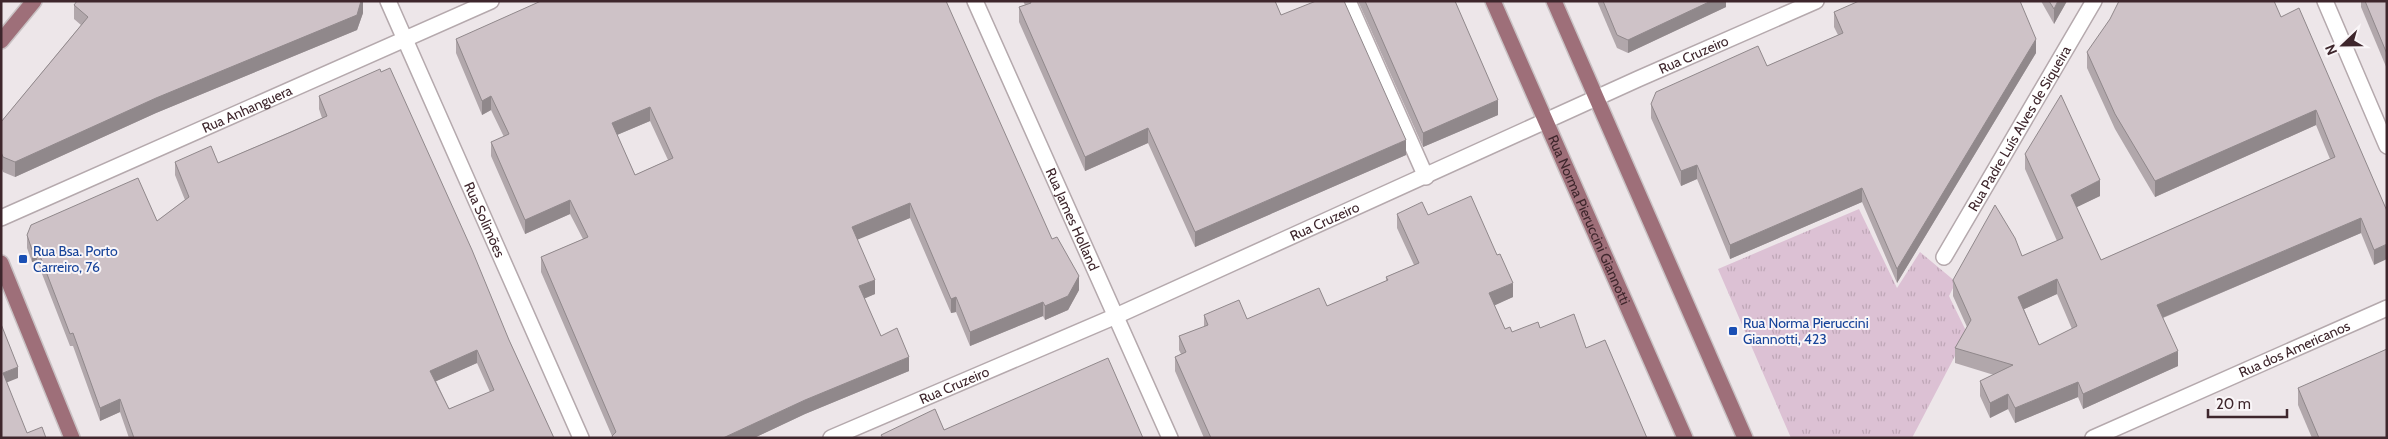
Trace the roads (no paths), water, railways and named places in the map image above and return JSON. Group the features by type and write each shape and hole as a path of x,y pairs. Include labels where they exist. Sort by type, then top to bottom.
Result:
{"main road":[{"path":"1,41 34,1"},
{"name":"Rua Norma Pieruccini Giannotti","path":"1493,1 1685,438"},
{"path":"1554,1 1745,438"},
{"path":"1,263 72,438"}],"street":[{"name":"Rua Solimões","path":"388,1 581,438"},
{"name":"Rua Anhanguera","path":"1,218 491,1"},
{"name":"Rua James Holland","path":"975,1 1170,438"},
{"path":"1348,1 1426,177"},
{"name":"Rua Cruzeiro","path":"831,438 1116,316 1426,177 1596,98 1816,1"},
{"name":"Rua Padre Luís Alves de Siqueira","path":"1944,257 2094,1"},
{"path":"2325,1 2387,146"},
{"name":"Rua dos Americanos","path":"2093,438 2387,308"}],"place":[{"name":"Rua Bsa. Porto Carreiro, 76","path":"23,259"},
{"name":"Rua Norma Pieruccini Giannotti, 423","path":"1733,331"}]}
